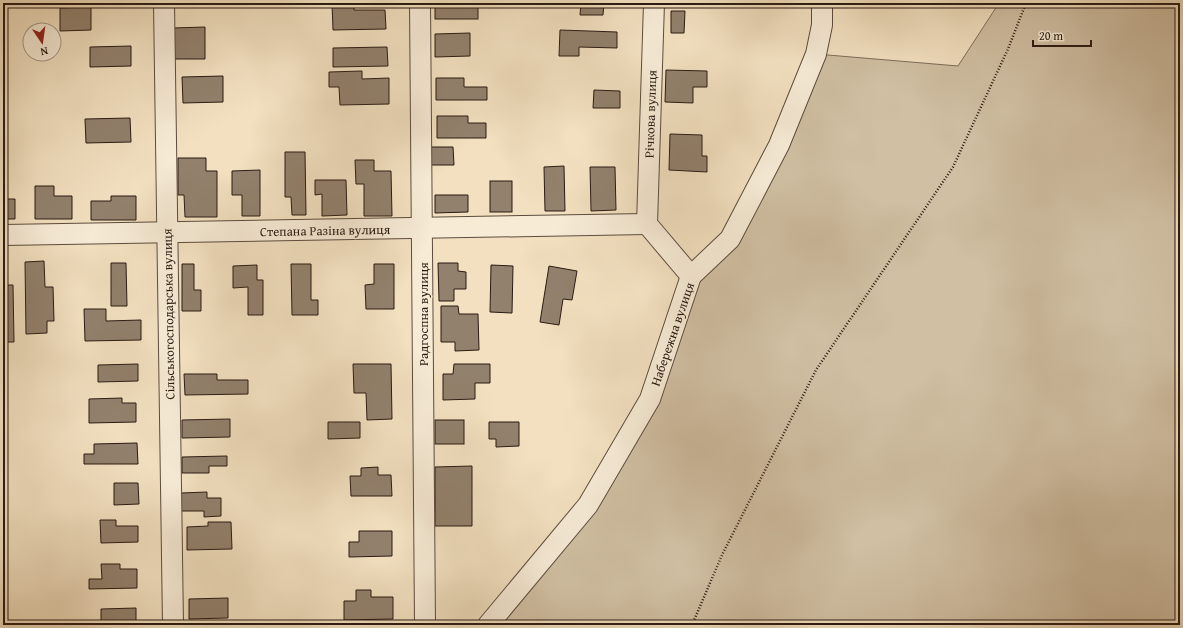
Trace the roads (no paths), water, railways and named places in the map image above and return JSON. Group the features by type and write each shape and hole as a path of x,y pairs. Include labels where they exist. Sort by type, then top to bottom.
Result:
{"street":[{"name":"Сільськогосподарська вулиця","path":"164,3 173,625"},
{"name":"Радгоспна вулиця","path":"420,3 425,625"},
{"name":"Річкова вулиця","path":"647,224 654,3"},
{"name":"Набережна вулиця","path":"488,625 588,505 650,399 691,276 730,239 779,145 816,54 822,25 822,3"},
{"name":"Степана Разіна вулиця","path":"3,235 647,224"},
{"path":"647,224 691,276"}]}
